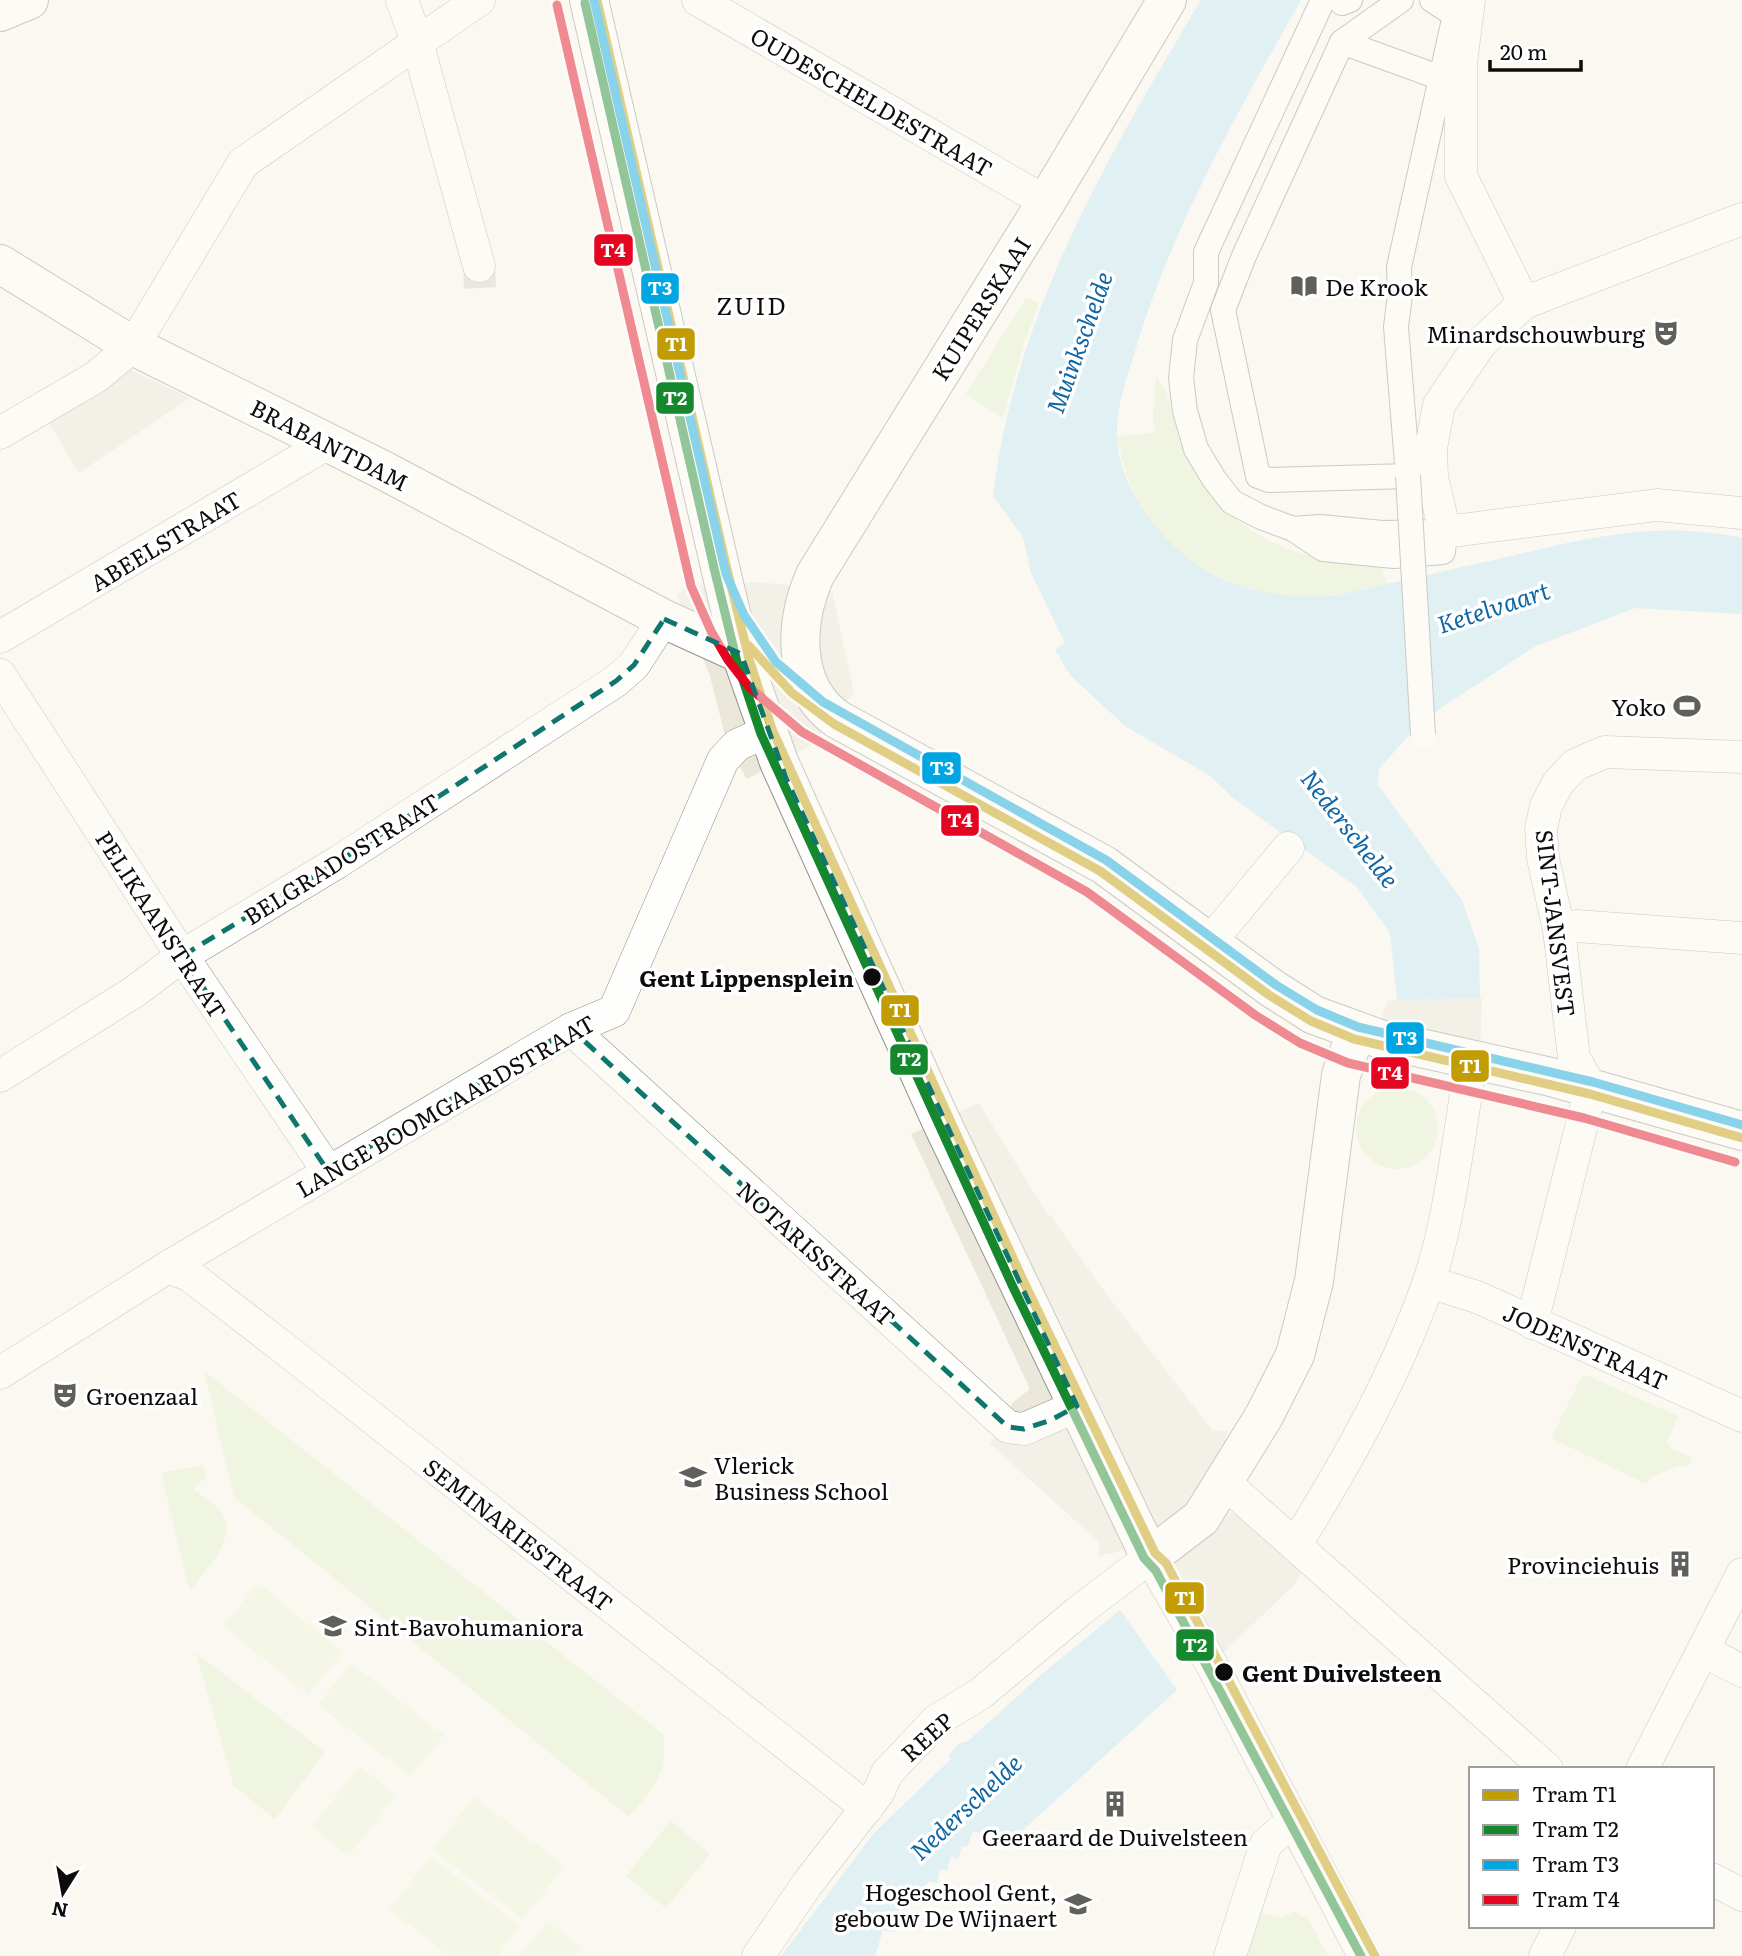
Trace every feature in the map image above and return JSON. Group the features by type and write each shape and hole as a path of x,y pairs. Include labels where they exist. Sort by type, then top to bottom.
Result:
{"street":[{"path":"0,12 29,0"},
{"path":"402,0 417,42 479,266"},
{"path":"0,433 96,377 133,346 243,163 479,0"},
{"path":"589,0 741,654 766,732 941,1121 1151,1566 1212,1665 1364,1956"},
{"name":"OUDESCHELDESTRAAT","path":"698,0 1046,202"},
{"name":"KUIPERSKAAI","path":"1167,0 1046,202 815,575 801,619 803,670 820,707 1073,846 1144,892 1210,942"},
{"path":"1401,0 1342,42 1244,256 1223,310 1258,476 1269,480 1408,476"},
{"path":"1423,735 1408,476 1396,327 1401,295 1399,267 1427,84 1455,15 1432,0"},
{"path":"1469,0 1461,62 1461,176 1524,303"},
{"path":"1339,1 1206,252 1206,283 1185,340 1181,378 1185,411 1196,449 1214,480 1233,502 1261,517 1293,529 1320,527 1382,533 1445,532 1657,505 1742,513"},
{"path":"1342,42 1427,84"},
{"path":"1445,532 1432,477 1431,448 1439,405 1480,344 1524,303 1742,219"},
{"name":"BRABANTDAM","path":"0,264 133,346 330,442 664,619 741,654"},
{"path":"1401,295 1414,271"},
{"name":"ABEELSTRAAT","path":"0,637 330,442"},
{"name":"BELGRADOSTRAAT","path":"0,1076 134,992 182,956 338,862 616,681 634,665 664,619"},
{"name":"PELIKAANSTRAAT","path":"0,675 182,956 328,1171"},
{"name":"LANGE BOOMGAARDSTRAAT","path":"0,1373 169,1266 328,1171 570,1029 614,1012 723,760 737,745 766,732"},
{"name":"SINT-JANSVEST","path":"1591,1088 1574,1058 1559,929 1544,858 1541,829 1546,806 1558,783 1575,765 1605,752 1742,757"},
{"path":"1288,848 1210,942 1294,1004 1356,1032 1591,1088 1742,1131"},
{"path":"1559,929 1576,926 1742,938"},
{"name":"NOTARISSTRAAT","path":"570,1029 1008,1427 1024,1429 1077,1406"},
{"path":"1151,1566 1201,1518 1265,1416 1295,1355 1314,1281 1341,1076 1356,1032"},
{"path":"1296,1544 1381,1401 1429,1282 1447,1202 1472,1060"},
{"path":"1532,1322 1591,1088"},
{"name":"SEMINARIESTRAAT","path":"169,1266 189,1275 285,1349 867,1808"},
{"name":"JODENSTRAAT","path":"1429,1282 1477,1297 1742,1416"},
{"path":"1119,1497 1134,1508 1164,1514 1188,1511 1218,1490"},
{"path":"1218,1490 1296,1544 1545,1767"},
{"name":"REEP","path":"758,1956 808,1883 867,1808 887,1773 937,1720 980,1694 1078,1612 1151,1566"},
{"path":"1643,1767 1742,1574"},
{"path":"1704,1651 1742,1671"},
{"path":"1230,1956 1266,1844 1293,1821"},
{"path":"1714,1880 1742,1895"},
{"path":"1545,1956 1559,1928"}],"highlighted area":[{"path":"664,619 741,654 786,778 1077,1406 1051,1420 1024,1429 1008,1427 571,1029 328,1171 182,956 338,862 616,681 634,665"}],"green space":[{"path":"1026,298 1039,303 1023,346 1003,418 966,394"},
{"path":"1156,377 1165,390 1180,441 1195,471 1213,496 1235,518 1260,536 1287,549 1348,562 1380,561 1387,584 1322,597 1262,592 1213,574 1170,544 1152,525 1138,503 1128,479 1117,436 1155,433 1153,414"},
{"path":"1397,1087 1413,1090 1426,1099 1435,1112 1438,1128 1435,1144 1426,1157 1413,1166 1397,1169 1381,1166 1368,1157 1359,1144 1356,1128 1359,1112 1368,1099 1381,1090"},
{"path":"204,1371 663,1734 663,1760 657,1780 629,1817 234,1497"},
{"path":"1583,1374 1678,1416 1667,1442 1673,1450 1692,1457 1688,1467 1680,1465 1650,1478 1646,1484 1551,1438"},
{"path":"203,1465 206,1476 193,1490 216,1506 224,1516 225,1539 213,1561 190,1591 161,1473"},
{"path":"258,1583 343,1652 308,1695 223,1626"},
{"path":"196,1653 325,1752 275,1819 234,1786"},
{"path":"351,1663 444,1735 411,1777 318,1705"},
{"path":"359,1766 396,1795 349,1856 312,1827"},
{"path":"474,1797 565,1866 523,1919 433,1850"},
{"path":"671,1821 710,1854 666,1908 626,1876"},
{"path":"430,1857 520,1926 497,1956 449,1956 389,1909"},
{"path":"1294,1911 1303,1917 1306,1915 1328,1956 1243,1956 1258,1912 1282,1918"},
{"path":"547,1921 582,1948 576,1956 520,1956"}],"shaded area":[{"path":"129,369 190,398 79,473 49,423 56,412"},
{"path":"761,582 832,591 854,692 812,745 747,779 728,747 710,676 677,595 689,586"},
{"path":"1482,998 1480,1050 1378,1028 1388,1000"},
{"path":"979,1103 1048,1216 1050,1214 1101,1287 1213,1431 1228,1430 1218,1478 1143,1545 1099,1556 1099,1542 989,1443 1008,1427 1012,1403 1030,1389 911,1134"},
{"path":"1225,1512 1238,1514 1303,1570 1295,1584 1222,1654 1170,1559"}],"water":[{"path":"1201,0 1301,0 1232,124 1172,249 1139,338 1121,399 1117,436 1128,482 1143,510 1174,546 1209,572 1229,581 1270,593 1313,597 1335,596 1564,544 1622,534 1680,531 1742,538 1742,614 1635,608 1536,646 1445,705 1411,733 1379,769 1378,785 1462,900 1479,949 1480,998 1397,1000 1390,933 1358,888 1233,798 1209,775 1125,726 1070,675 1055,650 1065,643 1031,573 1023,537 993,496 1005,428 1022,362 1044,299 1100,177"},
{"name":"Nederschelde","path":"1120,1610 1177,1690 1019,1831 1017,1842 973,1831 967,1847 962,1846 958,1859 951,1857 947,1871 940,1869 937,1883 928,1881 924,1894 912,1892 908,1907 900,1906 894,1932 883,1930 875,1956 781,1956 874,1833 951,1759 948,1755 960,1743 968,1741 1042,1674"}],"tunnel":[{"path":"480,288 479,266 498,262"}],"tram line":[{"name":"T3","path":"594,0 726,574 744,615 776,662 823,702 1106,860 1276,985 1317,1010 1358,1027 1593,1082 1742,1125"},
{"name":"T1","path":"597,0 726,565 749,659 772,729 1023,1280 1155,1553 1166,1563 1375,1956"},
{"name":"T2","path":"585,3 714,568 737,662 761,734 1012,1285 1144,1558 1156,1571 1361,1956"},
{"name":"T4","path":"557,5 691,586 711,631 728,660 749,687 802,732 1087,892 1255,1015 1300,1043 1348,1063 1584,1118 1735,1162"},
{"name":"T1","path":"748,645 792,693 834,724 1100,871 1269,995 1311,1021 1354,1039 1590,1094 1742,1138"}],"place":[{"name":"De Krook","path":"1304,286"},
{"name":"Minardschouwburg","path":"1666,333"},
{"name":"Yoko","path":"1687,706"},
{"name":"Gent Lippensplein","path":"872,977"},
{"name":"Groenzaal","path":"65,1395"},
{"name":"Vlerick Business School","path":"693,1477"},
{"name":"Provinciehuis","path":"1680,1564"},
{"name":"Sint-Bavohumaniora","path":"333,1626"},
{"name":"Gent Duivelsteen","path":"1224,1672"},
{"name":"Geeraard de Duivelsteen","path":"1115,1804"},
{"name":"Hogeschool Gent, gebouw De Wijnaert","path":"1078,1904"}],"district":[{"name":"ZUID","path":"752,304"}],"water label":[{"name":"Muinkschelde","path":"1078,342"},
{"name":"Ketelvaart","path":"1493,606"}]}
